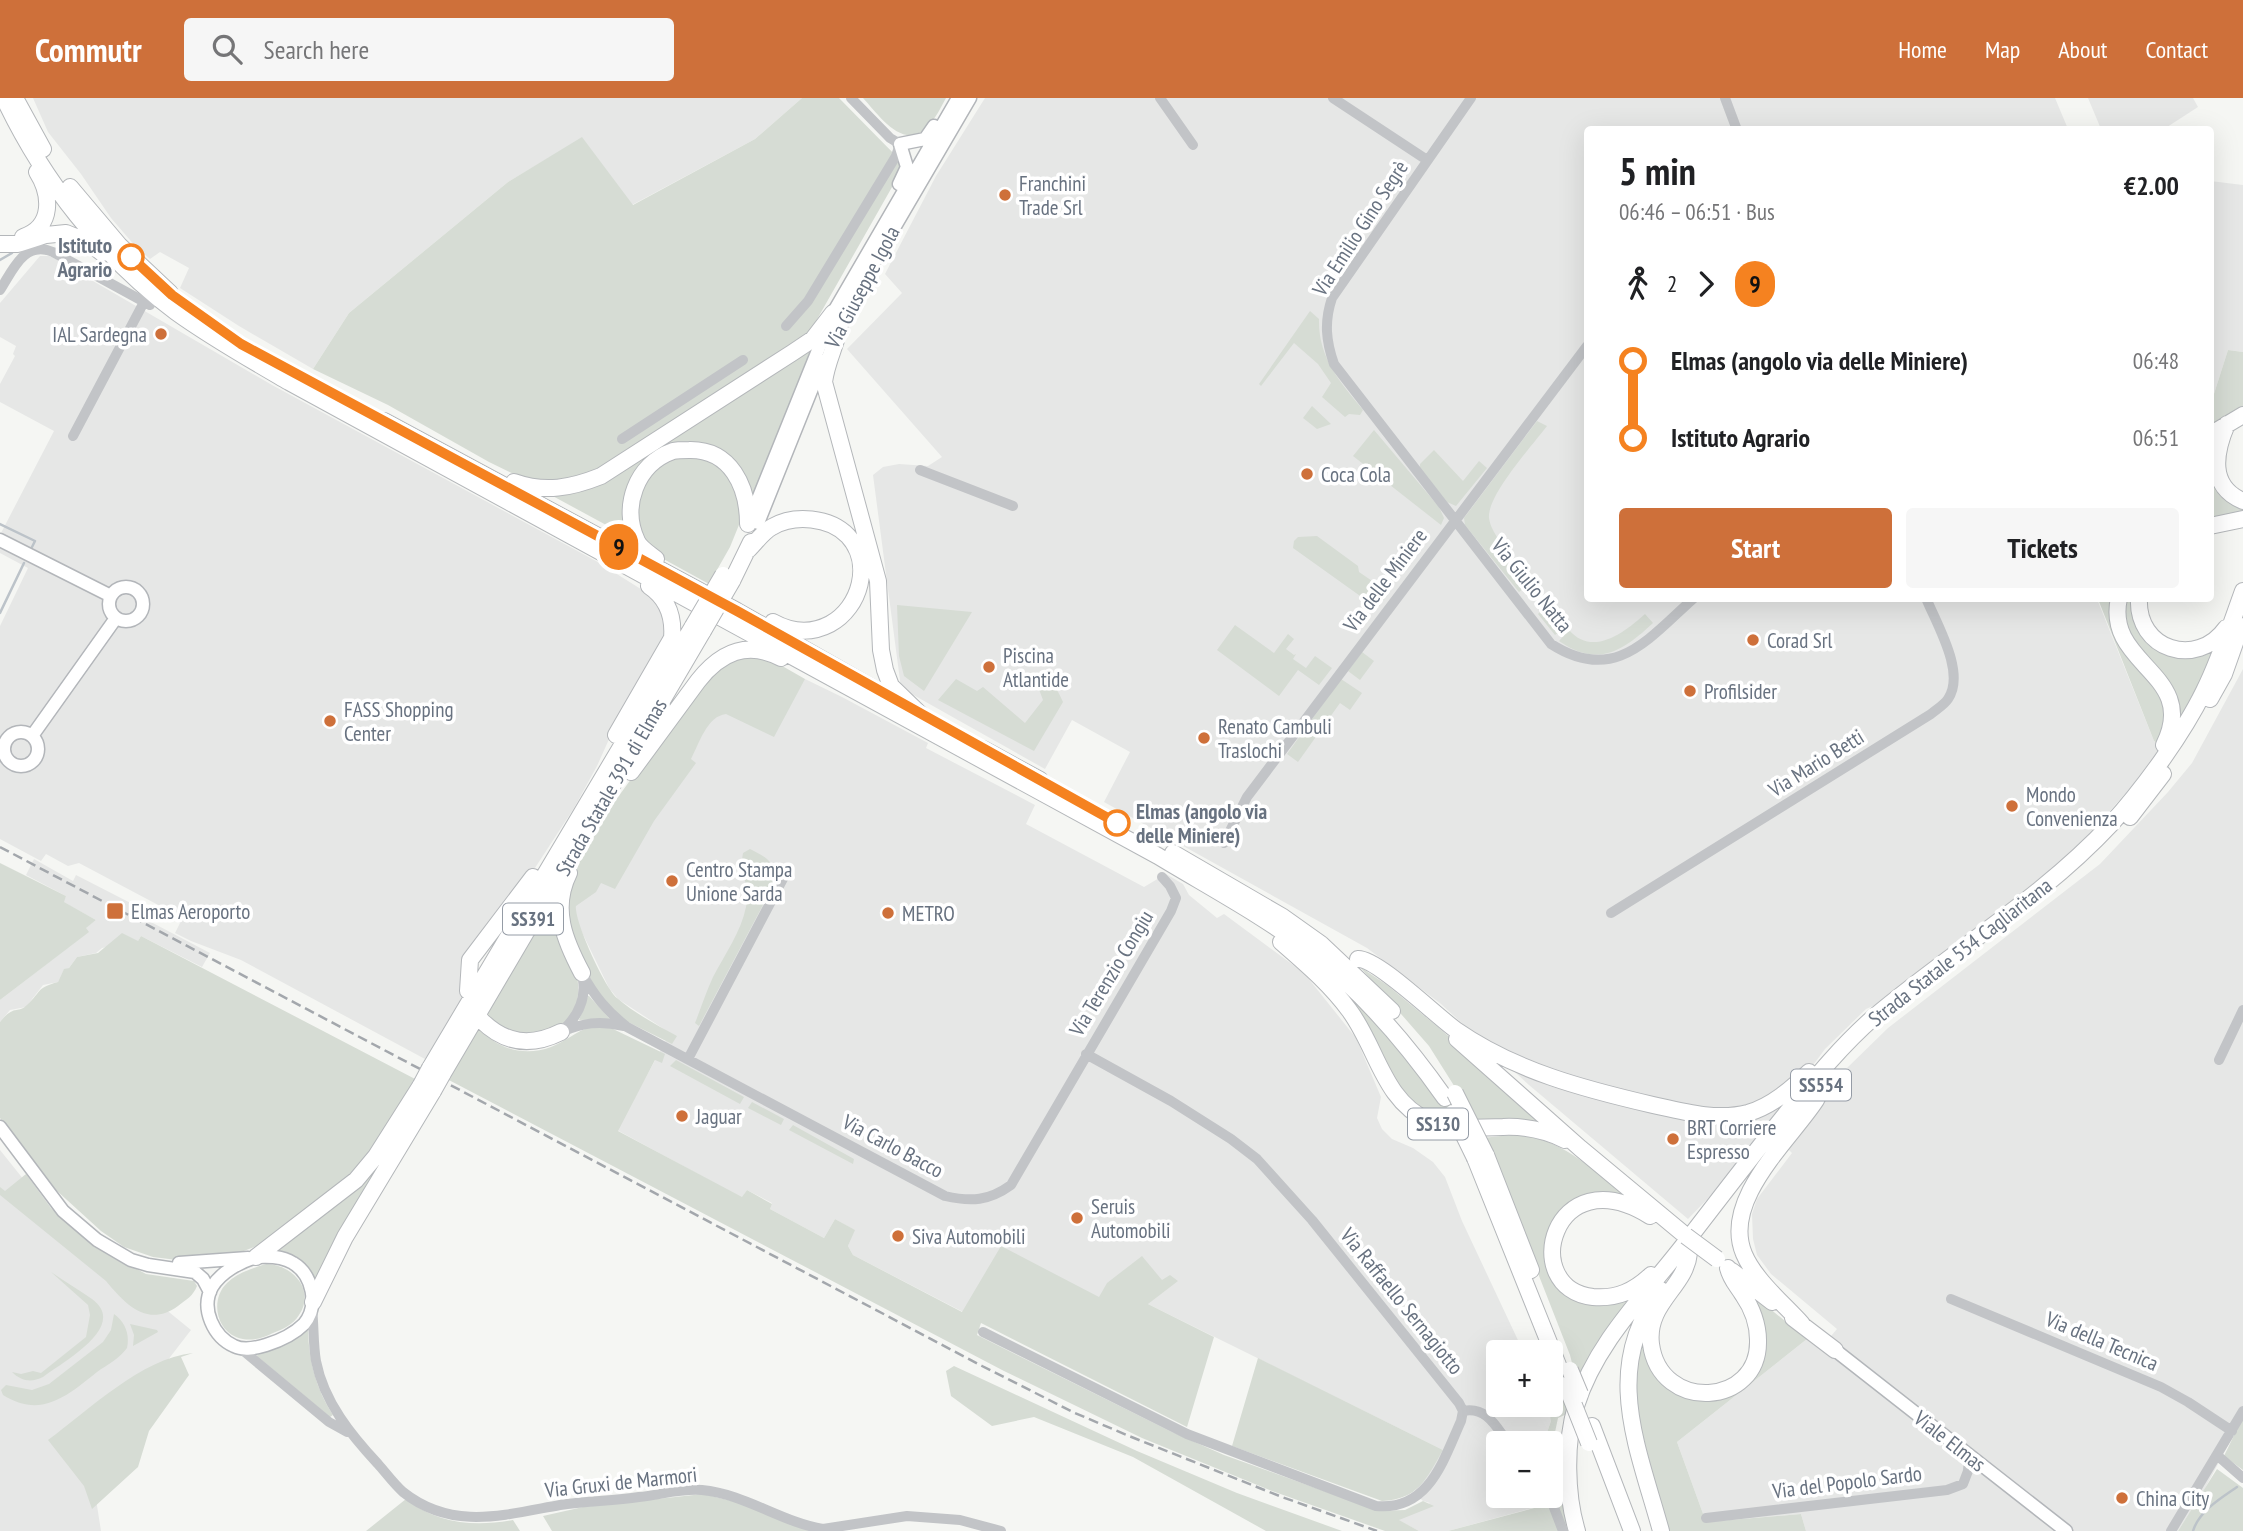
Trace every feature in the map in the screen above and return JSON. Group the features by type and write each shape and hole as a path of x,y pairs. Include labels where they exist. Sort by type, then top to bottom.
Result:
{"highway":[{"name":"SS130","path":"4,98 34,153 77,215 105,246 175,311 232,349 1158,856 1236,895"},
{"name":"SS130","path":"15,98 44,150 66,182 119,245 172,295 241,344 737,611 1236,895 1244,914 1278,939 1320,976 1340,998 1359,1025 1386,1080 1409,1109 1428,1121 1467,1130 1533,1128 1549,1132 1580,1148"},
{"path":"4,243 36,230 48,209 46,188 32,163 34,153"},
{"path":"4,243 18,244 46,235 66,233 88,242 131,282 141,281"},
{"path":"452,457 467,458 530,487 548,489 581,484 601,476 792,353 813,339 837,314"},
{"path":"837,314 841,330 826,363 824,382 878,581 881,650 885,670 891,686 922,716"},
{"path":"2214,433 2243,415"},
{"path":"2227,424 2217,451 2218,473 2225,486 2237,498 2243,500"},
{"path":"682,581 638,544 630,518 632,498 639,479 655,462 674,451 700,450 725,461 739,477 752,522"},
{"path":"737,611 749,609 792,630 824,626 843,616 856,601 861,577 859,556 849,537 826,523 814,520 794,519 780,523 770,528 748,550"},
{"path":"2214,525 2243,519"},
{"name":"Strada Statale 391 di Elmas","path":"313,1305 345,1237 436,1071 728,578 748,550 752,522"},
{"name":"Strada Statale 391 di Elmas","path":"728,578 752,522"},
{"path":"620,562 664,598 672,618 672,638 590,786 596,801 613,797 698,681 720,657 736,651 754,650 772,654 819,678 839,682"},
{"name":"Strada Statale 554 Cagliaritana","path":"1649,1297 1689,1253 1828,1076 1871,1031 2092,857 2149,794 2191,734 2224,674 2243,591"},
{"path":"2118,602 2115,613 2121,635 2131,651 2160,679 2169,698 2172,718 2168,737 2147,779"},
{"path":"2139,602 2138,610 2147,631 2161,644 2185,652 2212,643 2238,619"},
{"name":"Strada Statale 554 Cagliaritana","path":"1649,1297 1672,1260 1816,1077 1874,1018 2061,873 2112,822 2147,779 2204,692 2238,619"},
{"path":"2224,674 2243,638"},
{"path":"468,991 470,960 558,842 571,843 576,860 563,885 561,915 565,941 582,973"},
{"name":"SS130","path":"1236,895 1249,889 1358,959 1425,1012 1649,1205 1665,1222"},
{"path":"1236,895 1345,980 1389,1024 1450,1096 1480,1156 1568,1377 1589,1443 1623,1531"},
{"path":"1358,959 1366,959 1378,967 1457,1031 1533,1071 1597,1092 1710,1115 1738,1115 1766,1106 1787,1093 1850,1031 1874,1018"},
{"path":"481,1020 496,1033 521,1043 547,1039 561,1032"},
{"path":"1802,1324 1752,1268 1744,1253 1739,1225 1743,1207 1751,1191 1784,1140 1815,1101 1828,1076"},
{"name":"Strada Statale 391 di Elmas","path":"254,1255 356,1180 427,1088"},
{"path":"1558,1128 1568,1128 1612,1162 1646,1191 1649,1205"},
{"path":"1672,1260 1661,1263 1637,1288 1620,1296 1585,1296 1568,1286 1558,1273 1551,1257 1552,1239 1559,1223 1587,1201 1622,1202 1638,1208 1686,1236 1835,1350"},
{"path":"1689,1253 1688,1265 1658,1307 1652,1322 1651,1342 1655,1360 1664,1375 1678,1387 1697,1394 1719,1393 1735,1385 1755,1360 1759,1343 1757,1327 1744,1296 1730,1280 1722,1264"},
{"path":"1577,1531 1568,1461 1576,1407 1589,1376 1612,1335 1649,1297"},
{"path":"1649,1297 1633,1341 1628,1368 1628,1396 1632,1425 1661,1531"},
{"path":"1568,1377 1592,1426 1632,1531"}],"main road":[{"name":"Via Giuseppe Igola","path":"837,314 970,98"},
{"path":"898,200 896,191 907,167 900,144 925,139 944,110 957,101"},
{"name":"Via Giuseppe Igola","path":"752,522 837,314 898,200 957,101"},
{"path":"0,540 111,596"},
{"path":"125,587 136,590 143,599 142,610 134,619 116,618 110,610 114,591 125,587"},
{"path":"32,736 116,618"},
{"path":"20,733 32,736 38,751 34,761 23,766 4,763 4,746 9,737 20,733"},
{"path":"0,1127 63,1211 110,1249 148,1265 195,1272 204,1279 210,1292"},
{"path":"39,1180 102,1237 135,1255 188,1264 254,1255 283,1259 301,1269 310,1285 313,1305 304,1323 287,1337 257,1348 240,1348 226,1341 214,1329 209,1315 210,1292 214,1284 229,1270 254,1255"},
{"name":"Viale Elmas","path":"1835,1350 2066,1531"}],"street":[{"path":"786,326 808,301 896,156 900,144 890,138 851,98"},
{"path":"1160,98 1193,145"},
{"path":"1333,98 1427,160"},
{"name":"Via Emilio Gino Segrè","path":"1455,518 1334,364 1327,341 1327,313 1332,298 1471,98"},
{"path":"1725,98 1736,126"},
{"path":"0,290 23,255 39,248 53,252 147,304 74,436"},
{"name":"Via delle Miniere","path":"1224,843 1247,797 1584,350"},
{"path":"622,439 743,360"},
{"path":"920,470 1013,506"},
{"name":"Via Giulio Natta","path":"1455,518 1549,643 1568,655 1597,662 1622,657 1689,602"},
{"name":"Via Mario Betti","path":"1611,914 1947,702 1953,690 1955,673 1928,602"},
{"path":"688,1059 785,875"},
{"name":"Via Terenzio Congiu","path":"1086,1054 1171,911 1176,898 1162,877"},
{"path":"582,973 596,998 627,1027"},
{"path":"561,1032 578,1013 585,993 582,973"},
{"path":"2219,1060 2243,1010"},
{"path":"561,1032 584,1023 610,1023 627,1027"},
{"name":"Via Carlo Bacco","path":"627,1027 945,1196 966,1200 983,1200 999,1194 1010,1185 1086,1054"},
{"name":"Via Raffaello Sernagiotto","path":"1086,1054 1171,1101 1257,1159 1312,1220 1463,1411"},
{"name":"Via della Tecnica","path":"1951,1299 2161,1387 2232,1431"},
{"name":"Via Gruxi de Marmori","path":"313,1305 319,1373 336,1412 352,1436 402,1491 428,1508 457,1517 505,1517 589,1501 702,1490 747,1502 811,1527 823,1529 892,1517 919,1516 960,1520 1001,1531"},
{"path":"983,1332 1187,1434 1376,1506 1391,1507 1406,1503 1427,1488 1451,1444 1463,1411 1481,1411 1500,1431"},
{"name":"Via Gruxi de Marmori","path":"240,1348 329,1422 352,1436"},
{"path":"2171,1531 2243,1411"},
{"name":"Via del Popolo Sardo","path":"1706,1518 1959,1487 1966,1479 1969,1456"},
{"path":"2218,1456 2243,1478"},
{"path":"1554,1508 1563,1531"}],"shaded area":[{"path":"33,98 802,98 755,139 632,205 582,138 508,182 349,313 313,369 180,288 189,268 160,252 150,259 136,247 111,218 48,132"},
{"path":"802,98 839,98 901,161 900,173 807,337 594,474 563,484 522,478 388,405 313,369 349,313 508,182 582,137 633,205 755,139"},
{"path":"863,98 946,98 928,126 919,133 910,135 892,128"},
{"path":"985,98 2055,98 2067,126 1584,126 1584,602 2098,602 2154,741 2161,746 2132,786 2075,850 1887,1000 1866,1009 1825,1049 1721,1185 1688,1219 1529,1085 1441,1004 1367,948 1104,802 1130,752 1072,720 1045,769 901,688 873,475 883,467 899,464 928,466 942,457 847,349 902,293 885,274 936,176"},
{"path":"2088,98 2193,98 2198,107 2169,126 2100,126"},
{"path":"2214,181 2243,185 2243,352 2228,350 2214,394"},
{"name":"FASS Shopping Center","path":"40,256 50,256 272,385 596,561 644,591 661,607 669,630 574,808 518,894 473,945 464,1001 425,1059 241,960 175,933 180,923 163,914 162,907 79,863 68,866 46,854 41,861 0,839 0,626 28,568 0,553 0,535 54,431 0,402 0,384 15,356 13,354 16,346 0,337 0,303"},
{"path":"1310,311 1319,319 1326,358 1363,410 1360,415 1349,414 1345,417 1322,397 1331,383 1318,364 1294,343 1261,386 1259,384"},
{"path":"811,349 753,500 740,471 699,444 641,467 632,539 549,494 557,494"},
{"path":"2228,350 2243,352 2243,406 2214,425 2214,394"},
{"path":"1312,406 1331,424 1317,429 1303,418"},
{"path":"1537,421 1547,426 1503,484 1490,508 1489,518 1495,534 1532,582 1519,592 1465,525 1464,518"},
{"path":"1374,430 1439,507 1444,518 1441,525 1353,456"},
{"path":"1434,450 1463,481 1479,461 1487,468 1456,506 1447,502 1420,468 1420,464"},
{"path":"700,453 737,478 743,515 730,547 709,584 658,556 646,545 633,511 640,483 670,457"},
{"path":"2214,459 2243,505 2243,514 2214,519"},
{"path":"1317,536 1381,587 1379,590 1387,596 1377,608 1293,548 1298,537"},
{"path":"2099,602 2112,602 2155,680 2165,712 2165,726 2160,745 2154,741"},
{"path":"2123,602 2134,602 2136,625 2144,638 2167,652 2216,647 2178,727 2174,696 2169,682 2127,637"},
{"path":"1549,603 1566,626 1555,635 1538,614"},
{"path":"897,605 972,612 924,691 904,676 899,656"},
{"path":"1645,614 1653,623 1631,641 1609,653 1586,654 1559,641 1569,630 1588,642 1609,639"},
{"path":"1235,625 1274,653 1288,634 1294,639 1286,649 1296,654 1293,659 1306,668 1315,656 1332,668 1319,685 1298,670 1279,696 1217,650"},
{"path":"1362,652 1374,661 1360,680 1348,671"},
{"path":"749,655 770,659 805,679 774,737 726,714 714,720 704,732 691,759 696,763 654,821 615,889 601,883 596,892 576,906 585,939 612,992 631,1009 677,1036 672,1044 626,1021 598,996 565,922 571,875 613,804 684,706 716,667"},
{"path":"2243,669 2243,1417 2202,1494 2178,1531 1806,1531 1801,1514 1706,1522 1677,1442 1807,1339 1820,1349 1837,1329 1771,1274 1757,1255 1752,1214 1757,1199 1792,1153 1785,1146 1847,1068 1888,1028 2100,864 2192,763"},
{"path":"1038,675 1054,686 1063,702 1034,751 938,700 956,679 977,691 983,687 1025,723 1043,700 1037,684"},
{"path":"721,679 805,679 928,743 926,748 1035,805 1026,824 1144,887 1166,874 1183,884 1189,895 1217,918 1224,914 1304,973 1356,1038 1381,1097 1377,1118 1382,1129 1392,1139 1413,1148 1433,1162 1445,1177 1462,1221 1518,1340 1486,1340 1486,1417 1551,1417 1548,1431 1486,1431 1486,1508 1532,1508 1448,1531 1419,1531 1398,1520 1430,1503 1423,1501 1414,1492 1443,1450 1148,1304 1162,1280 1100,1298 963,1312 853,1255 848,1246 854,1230 835,1219 824,1238 770,1209 772,1203 747,1190 742,1198 617,1130 670,1033 618,999 609,988 576,920 576,896"},
{"path":"1341,679 1362,693 1350,710 1340,703 1298,762 1287,754"},
{"path":"750,849 762,855 773,867 773,886 699,1026 695,1023 708,988 744,916 747,893 742,860 743,853"},
{"path":"34,859 73,881 76,875 152,914 149,921 210,953 202,967 141,936 138,941 102,948 96,953 77,957 69,968 64,970 58,982 43,985 26,1007 10,1010 0,1022 0,1000 88,932 85,928 96,920 63,902 66,896 26,875"},
{"path":"0,863 66,896 64,902 96,920 86,928 89,932 0,1000"},
{"path":"556,899 576,969 576,1005 570,1020 557,1031 531,1040 484,1019 552,900"},
{"path":"122,933 138,941 141,936 417,1080 377,1147 353,1173 262,1244 231,1256 185,1261 153,1257 124,1247 101,1231 56,1190 0,1118 0,1022 12,1011 24,1008 42,988 58,982 64,969 69,968 77,957 98,953"},
{"path":"1320,965 1360,999 1432,1089 1458,1092 1429,1046 1360,967 1387,985 1439,1028 1548,1123 1450,1126 1405,1098"},
{"path":"589,996 610,1019 579,1020"},
{"path":"591,1027 611,1028 665,1054 662,1063 655,1060 618,1131 742,1197 747,1190 772,1204 770,1209 824,1238 835,1219 855,1230 848,1246 853,1255 962,1312 1001,1246 1099,1297 1107,1283 1142,1256 1162,1280 1170,1275 1178,1281 1148,1304 1214,1337 1187,1427 981,1323 977,1335 1224,1455 1379,1511 1405,1510 1423,1501 1434,1506 1399,1520 1419,1531 1385,1531 1272,1491 1142,1438 1004,1371 445,1078 466,1042 479,1028 503,1046 531,1051 551,1047"},
{"path":"676,1060 744,1097 740,1104 670,1066"},
{"path":"752,1102 784,1119 781,1125 748,1108"},
{"path":"793,1125 854,1159 853,1164 789,1130"},
{"path":"1511,1135 1528,1137 1560,1147 1629,1197 1629,1200 1621,1197 1554,1223 1569,1295 1585,1303 1601,1306 1626,1300 1634,1295 1569,1413 1563,1416 1563,1393 1572,1363 1570,1355 1501,1179 1482,1138"},
{"path":"0,1150 56,1220 191,1330 90,1461 101,1531 0,1531"},
{"path":"385,1157 316,1279 299,1260 277,1251"},
{"path":"26,1174 51,1208 103,1251 146,1274 194,1281 197,1286 194,1292 167,1312 157,1315 138,1311 121,1298 106,1281 0,1195 0,1187 5,1191"},
{"path":"266,1264 285,1268 299,1280 305,1296 304,1306 294,1321 280,1330 255,1339 236,1337 223,1327 220,1320 217,1304 219,1296 235,1276"},
{"path":"51,1272 92,1299 101,1309 103,1320 98,1331 77,1352 43,1377 26,1380 12,1372 41,1373 86,1337 90,1315 88,1305"},
{"path":"1753,1295 1807,1339 1677,1442 1706,1522 1801,1514 1806,1531 1667,1531 1637,1412 1635,1362 1644,1333 1687,1394 1750,1377"},
{"path":"114,1314 126,1329 127,1348 75,1389 42,1405 17,1402 3,1395 1,1390 6,1385 32,1390 49,1384 103,1342 111,1330"},
{"path":"130,1324 158,1332 133,1346 134,1335"},
{"path":"305,1330 308,1331 318,1385 333,1415 330,1417 257,1356 258,1353"},
{"path":"193,1353 181,1357 189,1375 149,1431 138,1467 92,1509 84,1486 48,1440 136,1375 155,1364"},
{"path":"1258,1358 1443,1450 1426,1478 1413,1492 1382,1501 1232,1446"},
{"path":"954,1366 1137,1451 1237,1493 1342,1531 1266,1531 1133,1457 1034,1417 992,1426 951,1396 946,1371"},
{"path":"1550,1417 1560,1417 1555,1431 1548,1431"},
{"path":"2243,1417 2243,1470 2224,1456"},
{"path":"2217,1469 2243,1488 2243,1531 2178,1531"},
{"path":"1563,1475 1572,1531 1566,1531 1555,1508 1563,1508"},
{"path":"703,1494 736,1502 810,1531 552,1531 543,1516 583,1507"},
{"path":"406,1499 431,1514 457,1522 513,1520 520,1531 366,1531"},
{"path":"1534,1508 1551,1508 1561,1531 1448,1531"}],"waterway":[{"path":"0,260 12,253"},
{"path":"0,524 35,541 32,547"},
{"path":"0,613 24,563"},
{"path":"2193,1531 2205,1511 2237,1487"}],"railway":[{"path":"0,847 1075,1413 1282,1497 1377,1531"}],"bus line":[{"name":"9","path":"131,257 172,295 241,344 737,611 1117,823"}],"place":[{"name":"Franchini Trade Srl","path":"1005,195"},
{"name":"Istituto Agrario","path":"131,257"},
{"name":"IAL Sardegna","path":"161,334"},
{"name":"Coca Cola","path":"1307,474"},
{"name":"Corad Srl","path":"1753,640"},
{"name":"Piscina Atlantide","path":"989,667"},
{"name":"Profilsider","path":"1690,691"},
{"name":"FASS Shopping Center","path":"330,721"},
{"name":"Renato Cambuli Traslochi","path":"1204,738"},
{"name":"Mondo Convenienza","path":"2012,806"},
{"name":"Elmas (angolo via delle Miniere)","path":"1117,823"},
{"name":"Centro Stampa Unione Sarda","path":"672,881"},
{"name":"Elmas Aeroporto","path":"115,911"},
{"name":"METRO","path":"888,913"},
{"name":"Jaguar","path":"682,1116"},
{"name":"BRT Corriere Espresso","path":"1673,1139"},
{"name":"Seruis Automobili","path":"1077,1218"},
{"name":"Siva Automobili","path":"898,1236"},
{"name":"China City","path":"2122,1498"}]}
